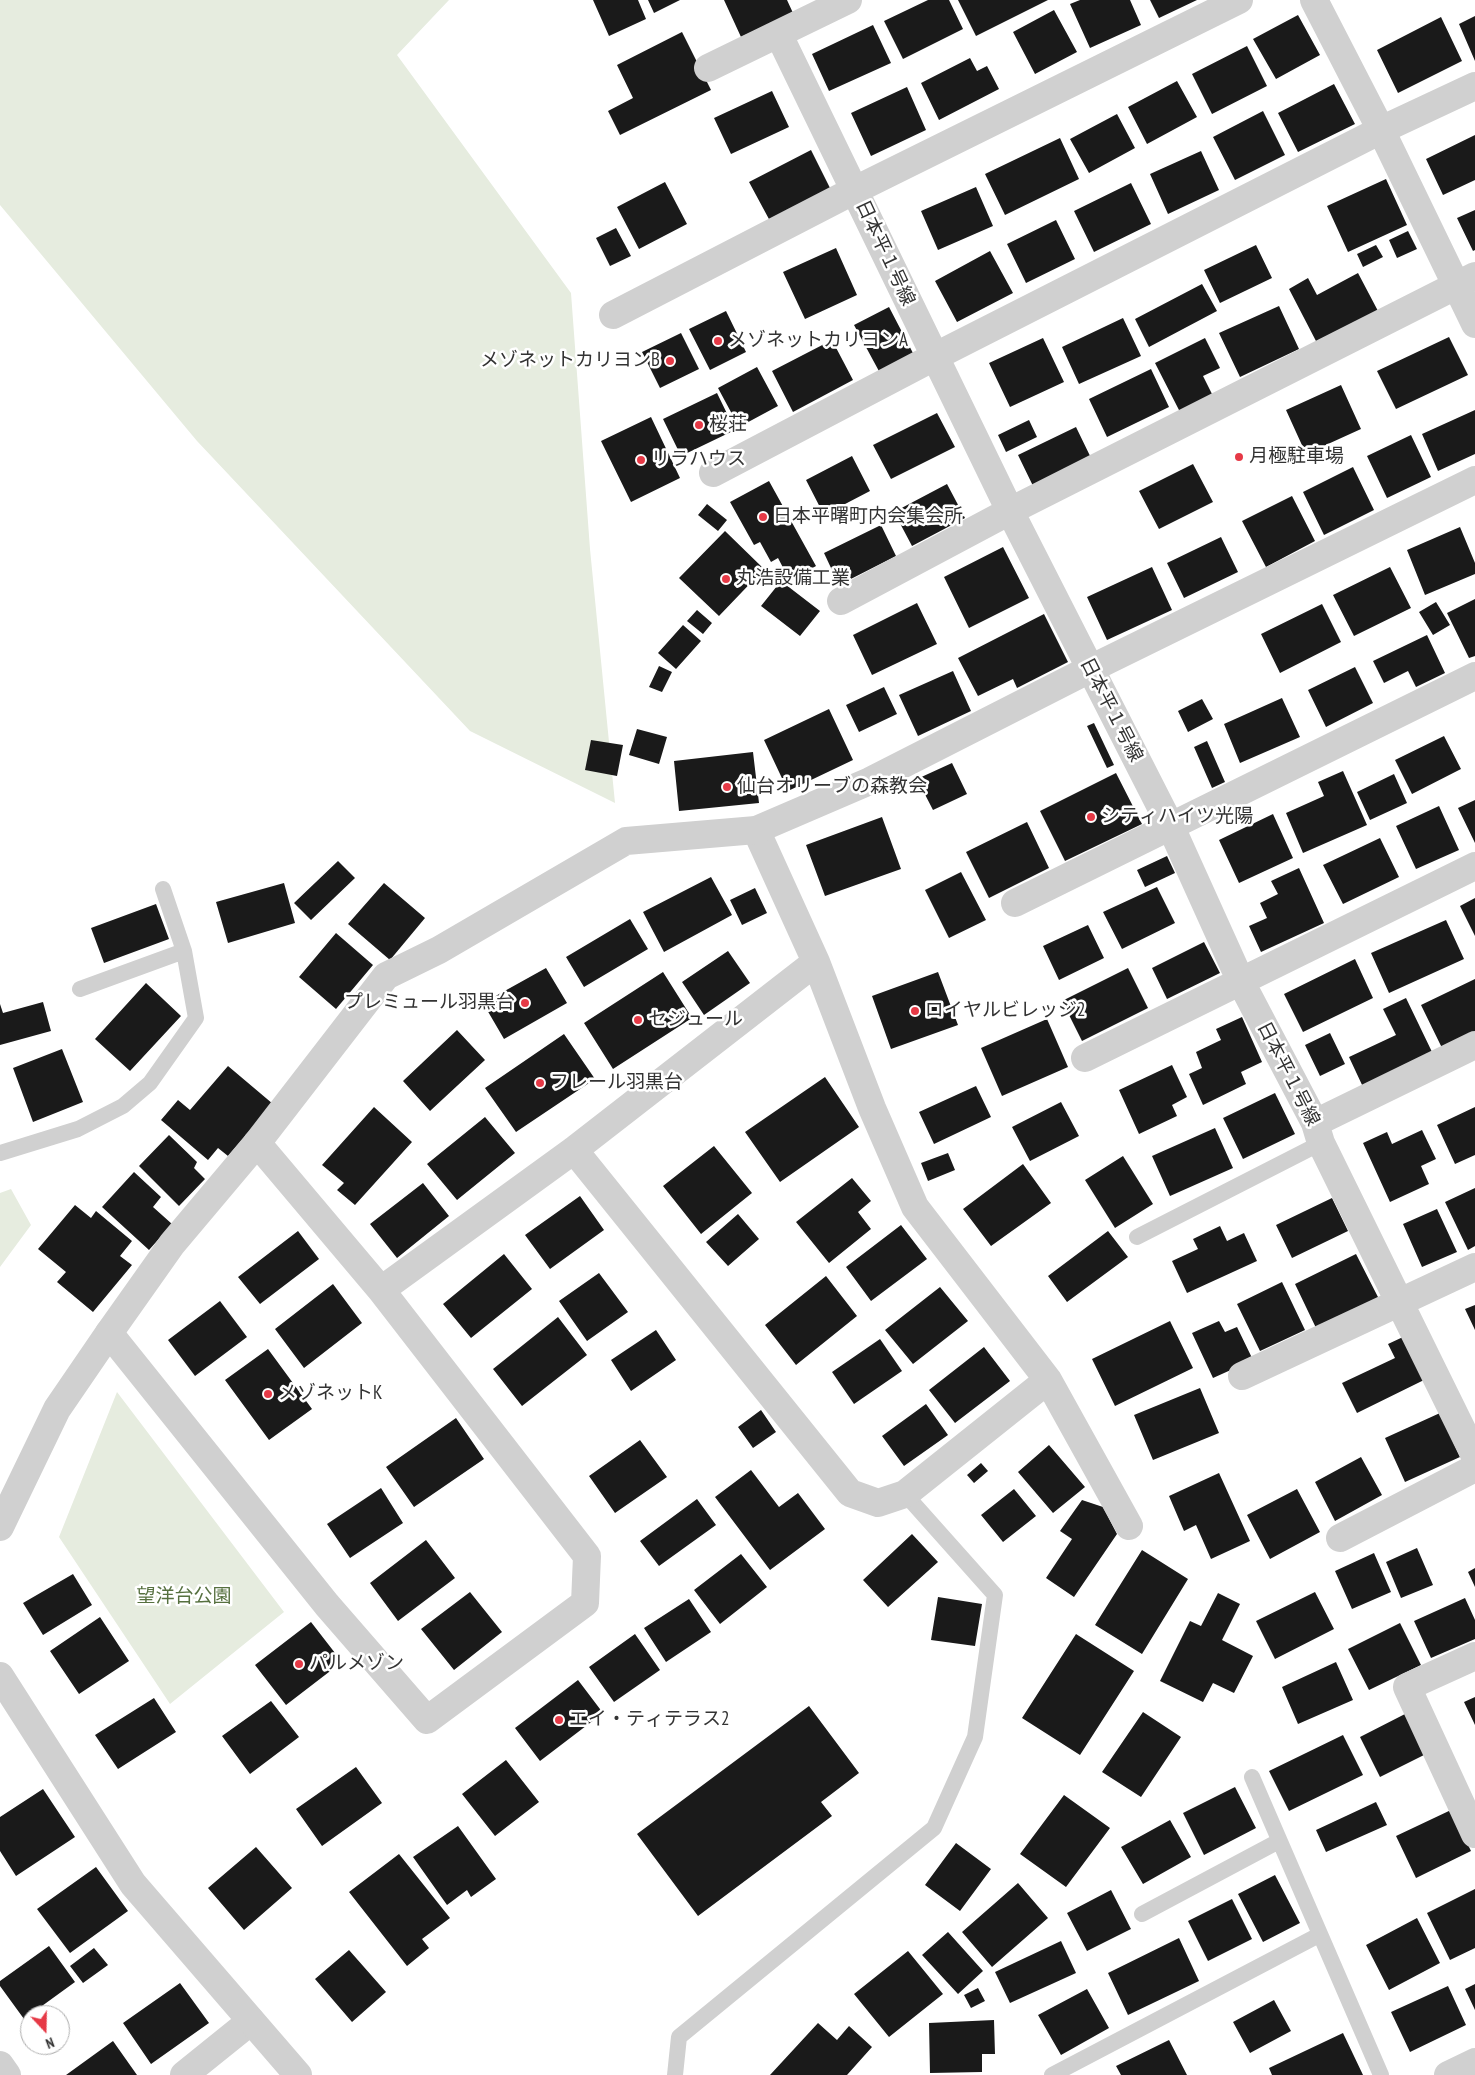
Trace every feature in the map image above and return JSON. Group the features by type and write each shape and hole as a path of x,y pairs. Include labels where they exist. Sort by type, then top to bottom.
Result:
{"street":[{"path":"708,68 848,0"},
{"path":"613,315 855,190 1239,0"},
{"path":"1314,0 1380,130 1466,280 1475,324"},
{"name":"日本平１号線","path":"779,35 1010,511 1172,827 1241,982 1318,1133 1475,1456"},
{"path":"713,473 934,357 1380,130 1475,86"},
{"path":"841,601 1010,511 1466,280"},
{"path":"0,1527 56,1409 109,1333 172,1244 257,1143 386,976 439,950 626,841 756,830 870,781 1090,669 1475,480"},
{"path":"1015,903 1475,676"},
{"path":"756,830 816,962 872,1108 915,1207 1048,1380 1129,1526"},
{"path":"1085,1058 1475,866"},
{"path":"381,1290 574,1150 816,962"},
{"path":"1318,1133 1475,1045"},
{"path":"109,1333 327,1604 427,1720 585,1603 587,1556 381,1290 257,1143"},
{"path":"574,1150 850,1493 878,1502 905,1494 1048,1380"},
{"path":"1242,1376 1475,1267"},
{"path":"1340,1538 1475,1468"},
{"path":"1475,1656 1407,1687 1475,1834"},
{"path":"0,1676 133,1884 298,2075"},
{"path":"184,2075 252,2020"},
{"path":"1448,2075 1475,2062"}],"lane":[{"path":"0,1153 78,1129 124,1106 150,1083 196,1018 184,951 163,889"},
{"path":"80,989 184,951"},
{"path":"1137,1237 1318,1133"},
{"path":"675,2075 679,2037 934,1828 975,1737 995,1595 905,1494"},
{"path":"1252,1777 1381,2075"},
{"path":"1142,1914 1279,1841"},
{"path":"1052,2075 1319,1934"}],"green space":[{"path":"0,0 449,0 397,55 571,293 590,549 615,803 470,731 197,441 0,205"},
{"path":"11,1189 31,1225 0,1267 0,1193"},
{"name":"望洋台公園","path":"117,1392 284,1612 170,1704 59,1537"}],"building":[{"path":"593,0 638,0 646,19 609,36"},
{"path":"648,0 680,0 654,13"},
{"path":"724,0 787,0 793,13 741,37"},
{"path":"928,0 949,0 963,29 903,59 884,21"},
{"path":"958,0 1048,0 976,36"},
{"path":"1080,0 1130,0 1141,25 1090,48 1070,4"},
{"path":"1150,0 1197,0 1159,18"},
{"path":"1054,10 1077,52 1035,74 1013,32"},
{"path":"1298,15 1320,55 1276,79 1253,39"},
{"path":"1475,16 1475,61 1459,24"},
{"path":"1441,17 1462,61 1398,93 1377,50"},
{"path":"873,25 891,63 829,91 812,54"},
{"path":"682,32 711,90 620,135 608,111 633,98 617,65"},
{"path":"1247,46 1267,86 1212,114 1192,74"},
{"path":"970,58 977,71 987,66 999,89 939,120 921,83"},
{"path":"1177,81 1197,117 1147,144 1128,107"},
{"path":"1334,84 1355,124 1298,152 1278,113"},
{"path":"907,87 926,130 871,156 851,113"},
{"path":"772,91 789,127 731,154 714,118"},
{"path":"1263,111 1285,155 1235,180 1213,137"},
{"path":"1117,114 1135,148 1089,173 1070,139"},
{"path":"1475,135 1475,180 1443,195 1426,159"},
{"path":"1060,138 1079,179 1005,215 985,174"},
{"path":"811,150 831,190 770,221 749,182"},
{"path":"1201,151 1219,190 1168,214 1150,174"},
{"path":"1386,179 1407,225 1348,252 1327,206"},
{"path":"665,182 687,224 639,249 617,207"},
{"path":"1131,183 1151,224 1094,252 1074,211"},
{"path":"976,187 993,226 938,250 921,211"},
{"path":"1475,210 1475,250 1473,251 1457,218"},
{"path":"1056,220 1075,259 1026,283 1007,244"},
{"path":"616,228 631,256 610,266 596,238"},
{"path":"1408,231 1417,249 1397,258 1389,240"},
{"path":"1256,245 1272,278 1220,303 1204,270"},
{"path":"1376,245 1383,257 1363,267 1357,254"},
{"path":"836,248 857,295 805,319 783,272"},
{"path":"990,251 1013,293 957,322 935,281"},
{"path":"1358,273 1378,311 1317,343 1289,289 1308,278 1317,295"},
{"path":"1202,284 1217,311 1149,347 1135,319"},
{"path":"1279,306 1299,349 1240,377 1219,333"},
{"path":"889,307 914,355 880,373 854,325"},
{"name":"メゾネットカリヨンA","path":"726,311 746,352 710,370 689,329"},
{"path":"1123,318 1141,356 1079,384 1062,347"},
{"name":"メゾネットカリヨンB","path":"681,333 699,369 660,388 642,352"},
{"path":"1449,337 1468,375 1396,409 1377,371"},
{"path":"1043,338 1064,382 1010,407 989,363"},
{"path":"1205,338 1220,368 1203,376 1213,396 1180,412 1155,363"},
{"path":"832,340 853,380 793,412 772,371"},
{"path":"757,367 778,406 739,427 718,388"},
{"path":"1151,369 1169,407 1107,437 1089,399"},
{"path":"1341,385 1361,429 1306,454 1286,410"},
{"name":"桜荘","path":"717,393 735,430 681,456 663,419"},
{"path":"1475,410 1475,454 1438,471 1422,434"},
{"path":"937,413 955,447 891,479 873,445"},
{"name":"リラハウス","path":"651,417 680,478 631,502 601,441"},
{"path":"1029,420 1037,437 1006,452 998,435"},
{"path":"1076,427 1092,460 1034,488 1018,455"},
{"path":"1411,435 1431,477 1387,498 1367,456"},
{"path":"852,456 870,491 824,515 806,480"},
{"path":"1193,464 1213,502 1159,529 1139,491"},
{"path":"1353,467 1374,510 1324,535 1303,492"},
{"path":"769,481 816,566 790,581 778,558 771,562 760,542 754,545 730,502"},
{"path":"947,484 965,518 912,546 894,512"},
{"path":"1292,496 1315,541 1266,567 1242,521"},
{"path":"707,504 727,520 718,531 698,515"},
{"path":"881,525 896,556 839,585 824,553"},
{"path":"1460,527 1475,563 1475,574 1425,595 1407,550"},
{"path":"725,531 764,569 719,616 679,578"},
{"path":"1221,537 1238,572 1184,598 1167,563"},
{"path":"1003,547 1029,598 969,628 944,577"},
{"path":"1152,567 1172,610 1107,640 1087,597"},
{"path":"1390,567 1411,608 1354,636 1333,595"},
{"path":"781,581 820,611 800,636 761,606"},
{"path":"1475,599 1475,656 1469,658 1447,613"},
{"path":"1436,602 1450,625 1433,635 1419,612"},
{"path":"917,603 937,644 872,675 853,635"},
{"path":"1322,604 1341,642 1280,673 1261,634"},
{"path":"697,610 712,623 703,634 687,621"},
{"path":"1044,614 1068,662 1017,688 1013,679 978,696 958,658"},
{"path":"683,625 701,641 676,669 658,653"},
{"path":"1427,635 1445,673 1416,687 1408,671 1384,683 1373,661"},
{"path":"659,666 672,672 662,692 649,687"},
{"path":"1355,667 1373,703 1326,727 1308,690"},
{"path":"953,671 971,711 918,736 899,695"},
{"path":"884,687 897,714 859,732 846,705"},
{"path":"1282,698 1300,737 1240,763 1224,724"},
{"path":"1202,699 1213,719 1188,732 1178,711"},
{"path":"829,709 853,760 788,791 764,740"},
{"path":"1094,723 1114,765 1107,768 1087,726"},
{"path":"637,729 667,737 659,764 629,755"},
{"path":"1444,736 1461,769 1412,794 1395,760"},
{"path":"591,740 623,745 617,776 585,770"},
{"path":"1207,741 1225,782 1212,788 1194,747"},
{"path":"753,752 759,803 679,811 674,761"},
{"path":"952,763 967,794 933,810 917,779"},
{"path":"1343,771 1367,825 1303,853 1286,813 1324,796 1318,782"},
{"name":"シティハイツ光陽","path":"1116,773 1142,824 1065,861 1040,811"},
{"path":"1394,774 1407,803 1370,820 1357,792"},
{"path":"1475,800 1475,843 1458,808"},
{"path":"1439,806 1459,850 1416,869 1396,826"},
{"path":"1273,814 1293,858 1239,883 1219,840"},
{"path":"882,817 901,869 825,896 806,845"},
{"path":"1027,822 1049,868 989,898 966,852"},
{"path":"1380,838 1399,877 1343,904 1323,865"},
{"path":"1167,856 1175,873 1145,887 1137,870"},
{"path":"338,861 355,878 311,920 294,903"},
{"path":"1299,868 1324,923 1261,952 1249,926 1267,918 1260,903 1278,894 1271,881"},
{"path":"961,872 986,920 949,938 925,890"},
{"path":"711,877 732,915 664,952 643,912"},
{"path":"284,883 295,923 228,943 216,902"},
{"path":"384,883 425,918 390,960 348,924"},
{"path":"1157,887 1175,923 1122,949 1103,912"},
{"path":"755,888 767,913 742,925 730,900"},
{"path":"1475,898 1475,936 1460,906"},
{"path":"156,904 169,939 104,963 91,928"},
{"path":"630,919 648,949 584,987 566,957"},
{"path":"1446,920 1464,959 1389,993 1371,953"},
{"path":"1088,925 1104,958 1059,980 1043,946"},
{"path":"336,933 373,965 336,1009 299,977"},
{"path":"1204,942 1220,973 1167,999 1152,968"},
{"path":"728,951 750,983 704,1015 682,982"},
{"path":"1355,959 1373,998 1303,1032 1284,994"},
{"name":"プレミュール羽黒台","path":"546,968 567,1003 504,1039 483,1003"},
{"path":"1128,968 1148,1008 1082,1041 1062,1001"},
{"name":"セジュール","path":"663,972 692,1018 613,1069 584,1023"},
{"name":"ロイヤルビレッジ2","path":"938,972 958,1025 891,1049 872,996"},
{"path":"1475,979 1475,1032 1442,1048 1421,1005"},
{"path":"146,983 181,1016 130,1071 95,1039"},
{"path":"1406,998 1433,1054 1363,1087 1349,1057 1396,1035 1383,1009"},
{"path":"43,1002 51,1031 0,1045 0,1004 3,1013"},
{"path":"1242,1017 1262,1062 1241,1072 1246,1084 1203,1105 1189,1074 1202,1068 1196,1052 1221,1040 1216,1029"},
{"path":"1047,1019 1068,1067 1002,1096 981,1048"},
{"path":"457,1030 485,1060 430,1111 403,1081"},
{"path":"1330,1033 1345,1064 1320,1076 1305,1045"},
{"name":"フレール羽黒台","path":"564,1034 595,1079 516,1132 485,1088"},
{"path":"62,1049 83,1102 33,1122 13,1068"},
{"path":"1172,1065 1187,1097 1172,1105 1177,1116 1139,1134 1119,1090"},
{"path":"228,1066 273,1104 228,1156 218,1148 208,1160 161,1120 178,1100 190,1110"},
{"path":"825,1077 859,1127 780,1182 745,1132"},
{"path":"976,1086 991,1117 934,1144 919,1112"},
{"path":"1275,1093 1295,1134 1243,1159 1223,1118"},
{"path":"1061,1102 1079,1136 1030,1161 1012,1127"},
{"path":"374,1107 412,1142 355,1205 337,1190 344,1183 322,1165"},
{"path":"1475,1107 1475,1155 1455,1164 1437,1125"},
{"path":"485,1117 515,1153 457,1200 427,1164"},
{"path":"1215,1128 1233,1168 1170,1196 1152,1156"},
{"path":"1422,1130 1436,1159 1421,1166 1429,1184 1390,1202 1363,1143 1387,1132 1392,1144"},
{"path":"169,1135 197,1162 194,1168 205,1179 179,1206 139,1166"},
{"path":"714,1146 752,1193 701,1234 663,1186"},
{"path":"948,1153 955,1170 928,1181 921,1163"},
{"path":"1123,1156 1153,1204 1115,1228 1085,1180"},
{"path":"1023,1164 1051,1203 991,1246 963,1209"},
{"path":"134,1172 161,1197 153,1207 172,1224 149,1250 102,1207"},
{"path":"852,1178 871,1201 858,1212 871,1229 829,1263 796,1222"},
{"path":"423,1183 449,1216 397,1258 370,1224"},
{"path":"1475,1188 1475,1246 1468,1250 1445,1202"},
{"path":"580,1196 604,1230 550,1269 525,1235"},
{"path":"1332,1198 1348,1231 1292,1258 1276,1225"},
{"path":"75,1205 91,1218 96,1211 132,1241 120,1256 132,1265 93,1312 57,1282 66,1272 38,1249"},
{"path":"1437,1209 1457,1252 1422,1267 1403,1224"},
{"path":"738,1214 759,1239 728,1266 706,1242"},
{"path":"901,1225 927,1259 871,1301 846,1267"},
{"path":"1220,1226 1227,1241 1244,1233 1257,1261 1187,1293 1172,1261 1198,1249 1193,1239"},
{"path":"298,1231 319,1259 260,1304 238,1277"},
{"path":"1108,1231 1128,1257 1067,1302 1048,1276"},
{"path":"504,1254 532,1289 471,1338 443,1304"},
{"path":"1356,1254 1379,1299 1317,1330 1295,1284"},
{"path":"599,1273 628,1312 587,1341 559,1301"},
{"path":"826,1276 857,1316 796,1365 765,1325"},
{"path":"1282,1282 1305,1330 1260,1351 1237,1304"},
{"path":"333,1284 362,1323 304,1368 275,1329"},
{"path":"940,1287 968,1321 913,1364 885,1330"},
{"path":"220,1301 247,1337 195,1376 168,1340"},
{"path":"1475,1305 1475,1330 1465,1309"},
{"path":"558,1317 587,1355 522,1406 493,1369"},
{"path":"1170,1321 1193,1368 1115,1406 1092,1359"},
{"path":"1219,1321 1225,1332 1237,1327 1253,1360 1213,1378 1192,1333"},
{"path":"656,1330 676,1360 631,1391 611,1360"},
{"path":"1403,1337 1424,1380 1357,1413 1342,1383 1395,1358 1388,1344"},
{"path":"880,1339 902,1371 854,1404 832,1372"},
{"path":"984,1347 1010,1381 955,1423 929,1390"},
{"name":"メゾネットK","path":"268,1349 312,1409 269,1440 225,1380"},
{"path":"1200,1388 1219,1433 1153,1460 1134,1415"},
{"path":"926,1404 948,1435 904,1466 882,1436"},
{"path":"761,1410 776,1432 753,1448 738,1427"},
{"path":"1440,1413 1460,1457 1405,1482 1385,1438"},
{"path":"456,1418 484,1459 414,1507 386,1467"},
{"path":"640,1440 667,1477 615,1513 589,1476"},
{"path":"1049,1445 1085,1487 1053,1513 1018,1472"},
{"path":"1361,1457 1382,1495 1335,1521 1315,1482"},
{"path":"981,1463 988,1471 974,1483 967,1475"},
{"path":"751,1470 779,1507 798,1493 825,1529 770,1570 715,1497"},
{"path":"1219,1473 1250,1541 1211,1559 1196,1525 1184,1531 1169,1496"},
{"path":"381,1488 403,1523 350,1558 327,1524"},
{"path":"1014,1489 1036,1516 1003,1542 981,1515"},
{"path":"1297,1489 1320,1532 1270,1559 1247,1515"},
{"path":"697,1499 716,1525 659,1566 640,1541"},
{"path":"1082,1500 1103,1507 1117,1534 1074,1597 1046,1578 1072,1539 1060,1531"},
{"path":"912,1534 938,1562 888,1607 863,1580"},
{"path":"426,1540 455,1578 398,1621 370,1583"},
{"path":"1417,1548 1433,1585 1401,1598 1386,1562"},
{"path":"1142,1550 1188,1579 1142,1654 1095,1625"},
{"path":"1374,1553 1391,1592 1352,1609 1335,1571"},
{"path":"741,1554 767,1587 720,1624 694,1590"},
{"path":"1475,1568 1475,1587 1468,1572"},
{"path":"73,1574 92,1605 43,1635 23,1603"},
{"path":"470,1592 502,1632 454,1670 421,1629"},
{"path":"1315,1592 1334,1629 1275,1659 1256,1621"},
{"path":"1218,1593 1240,1604 1222,1640 1253,1656 1234,1693 1213,1683 1203,1702 1160,1681 1190,1621 1201,1626"},
{"path":"938,1597 982,1604 975,1646 931,1640"},
{"path":"1465,1598 1475,1620 1475,1639 1431,1658 1414,1621"},
{"path":"689,1599 711,1632 666,1662 644,1628"},
{"path":"100,1617 129,1661 79,1694 50,1651"},
{"name":"パルメゾン","path":"311,1622 342,1662 286,1705 255,1665"},
{"path":"1400,1623 1421,1665 1369,1690 1348,1649"},
{"path":"635,1634 660,1670 614,1702 589,1667"},
{"path":"1076,1634 1134,1671 1080,1755 1022,1718"},
{"path":"1336,1662 1353,1700 1298,1724 1282,1687"},
{"name":"エイ・ティテラス2","path":"578,1680 603,1713 540,1761 515,1728"},
{"path":"1475,1697 1475,1725 1464,1702"},
{"path":"154,1698 176,1732 118,1769 95,1735"},
{"path":"271,1701 299,1737 250,1774 222,1736"},
{"path":"809,1706 859,1773 821,1802 832,1816 698,1916 637,1834"},
{"path":"1143,1712 1181,1737 1141,1797 1102,1772"},
{"path":"1405,1714 1426,1754 1380,1777 1360,1737"},
{"path":"1343,1735 1363,1775 1289,1811 1269,1771"},
{"path":"506,1760 539,1802 495,1836 462,1794"},
{"path":"356,1767 382,1803 322,1846 296,1809"},
{"path":"1235,1787 1256,1828 1204,1855 1183,1813"},
{"path":"43,1789 75,1837 16,1876 0,1851 0,1817"},
{"path":"1064,1795 1110,1828 1066,1887 1020,1854"},
{"path":"1376,1802 1387,1825 1326,1852 1316,1830"},
{"path":"1451,1810 1471,1851 1416,1878 1396,1836"},
{"path":"1170,1820 1191,1857 1143,1884 1121,1847"},
{"path":"458,1826 496,1879 471,1897 467,1890 447,1905 413,1857"},
{"path":"956,1843 991,1869 960,1911 925,1885"},
{"path":"256,1847 292,1888 244,1930 208,1888"},
{"path":"399,1854 450,1918 422,1939 429,1948 407,1966 349,1892"},
{"path":"96,1867 128,1911 70,1953 37,1909"},
{"path":"1275,1875 1300,1923 1263,1942 1238,1894"},
{"path":"1018,1883 1048,1918 992,1967 962,1932"},
{"path":"1475,1889 1475,1948 1450,1960 1427,1913"},
{"path":"1111,1890 1131,1929 1087,1951 1067,1913"},
{"path":"1232,1899 1252,1939 1208,1961 1188,1921"},
{"path":"1417,1918 1440,1963 1389,1990 1366,1945"},
{"path":"948,1932 983,1971 958,1994 922,1955"},
{"path":"1179,1938 1199,1981 1128,2015 1108,1973"},
{"path":"1061,1941 1076,1973 1010,2003 995,1972"},
{"path":"49,1946 75,1982 43,2005 20,2005 20,2014 0,1986 0,1981"},
{"path":"94,1948 108,1965 83,1983 70,1966"},
{"path":"349,1950 386,1992 352,2022 315,1979"},
{"path":"908,1951 943,1994 889,2037 854,1994"},
{"path":"180,1983 209,2023 151,2064 123,2023"},
{"path":"1475,1984 1475,2010 1465,1989"},
{"path":"1448,1986 1466,2025 1410,2052 1391,2012"},
{"path":"978,1988 985,2001 971,2008 964,1995"},
{"path":"1087,1989 1109,2028 1061,2055 1038,2015"},
{"path":"1274,2000 1291,2031 1250,2053 1233,2022"},
{"path":"994,2020 995,2054 982,2054 982,2072 930,2073 929,2023"},
{"path":"818,2023 837,2040 849,2026 872,2047 847,2075 770,2075"},
{"path":"1343,2033 1363,2075 1272,2075 1269,2068"},
{"path":"1169,2040 1187,2075 1121,2075 1116,2066"},
{"path":"113,2041 137,2075 66,2075"}],"place":[{"name":"メゾネットカリヨンA","path":"718,341"},
{"name":"メゾネットカリヨンB","path":"670,361"},
{"name":"桜荘","path":"699,425"},
{"name":"月極駐車場","path":"1239,457"},
{"name":"リラハウス","path":"641,460"},
{"name":"日本平曙町内会集会所","path":"763,517"},
{"name":"丸浩設備工業","path":"726,579"},
{"name":"仙台オリーブの森教会","path":"727,787"},
{"name":"シティハイツ光陽","path":"1091,817"},
{"name":"プレミュール羽黒台","path":"525,1003"},
{"name":"ロイヤルビレッジ2","path":"915,1011"},
{"name":"セジュール","path":"638,1020"},
{"name":"フレール羽黒台","path":"540,1083"},
{"name":"メゾネットK","path":"268,1394"},
{"name":"パルメゾン","path":"299,1664"},
{"name":"エイ・ティテラス2","path":"559,1720"}]}
